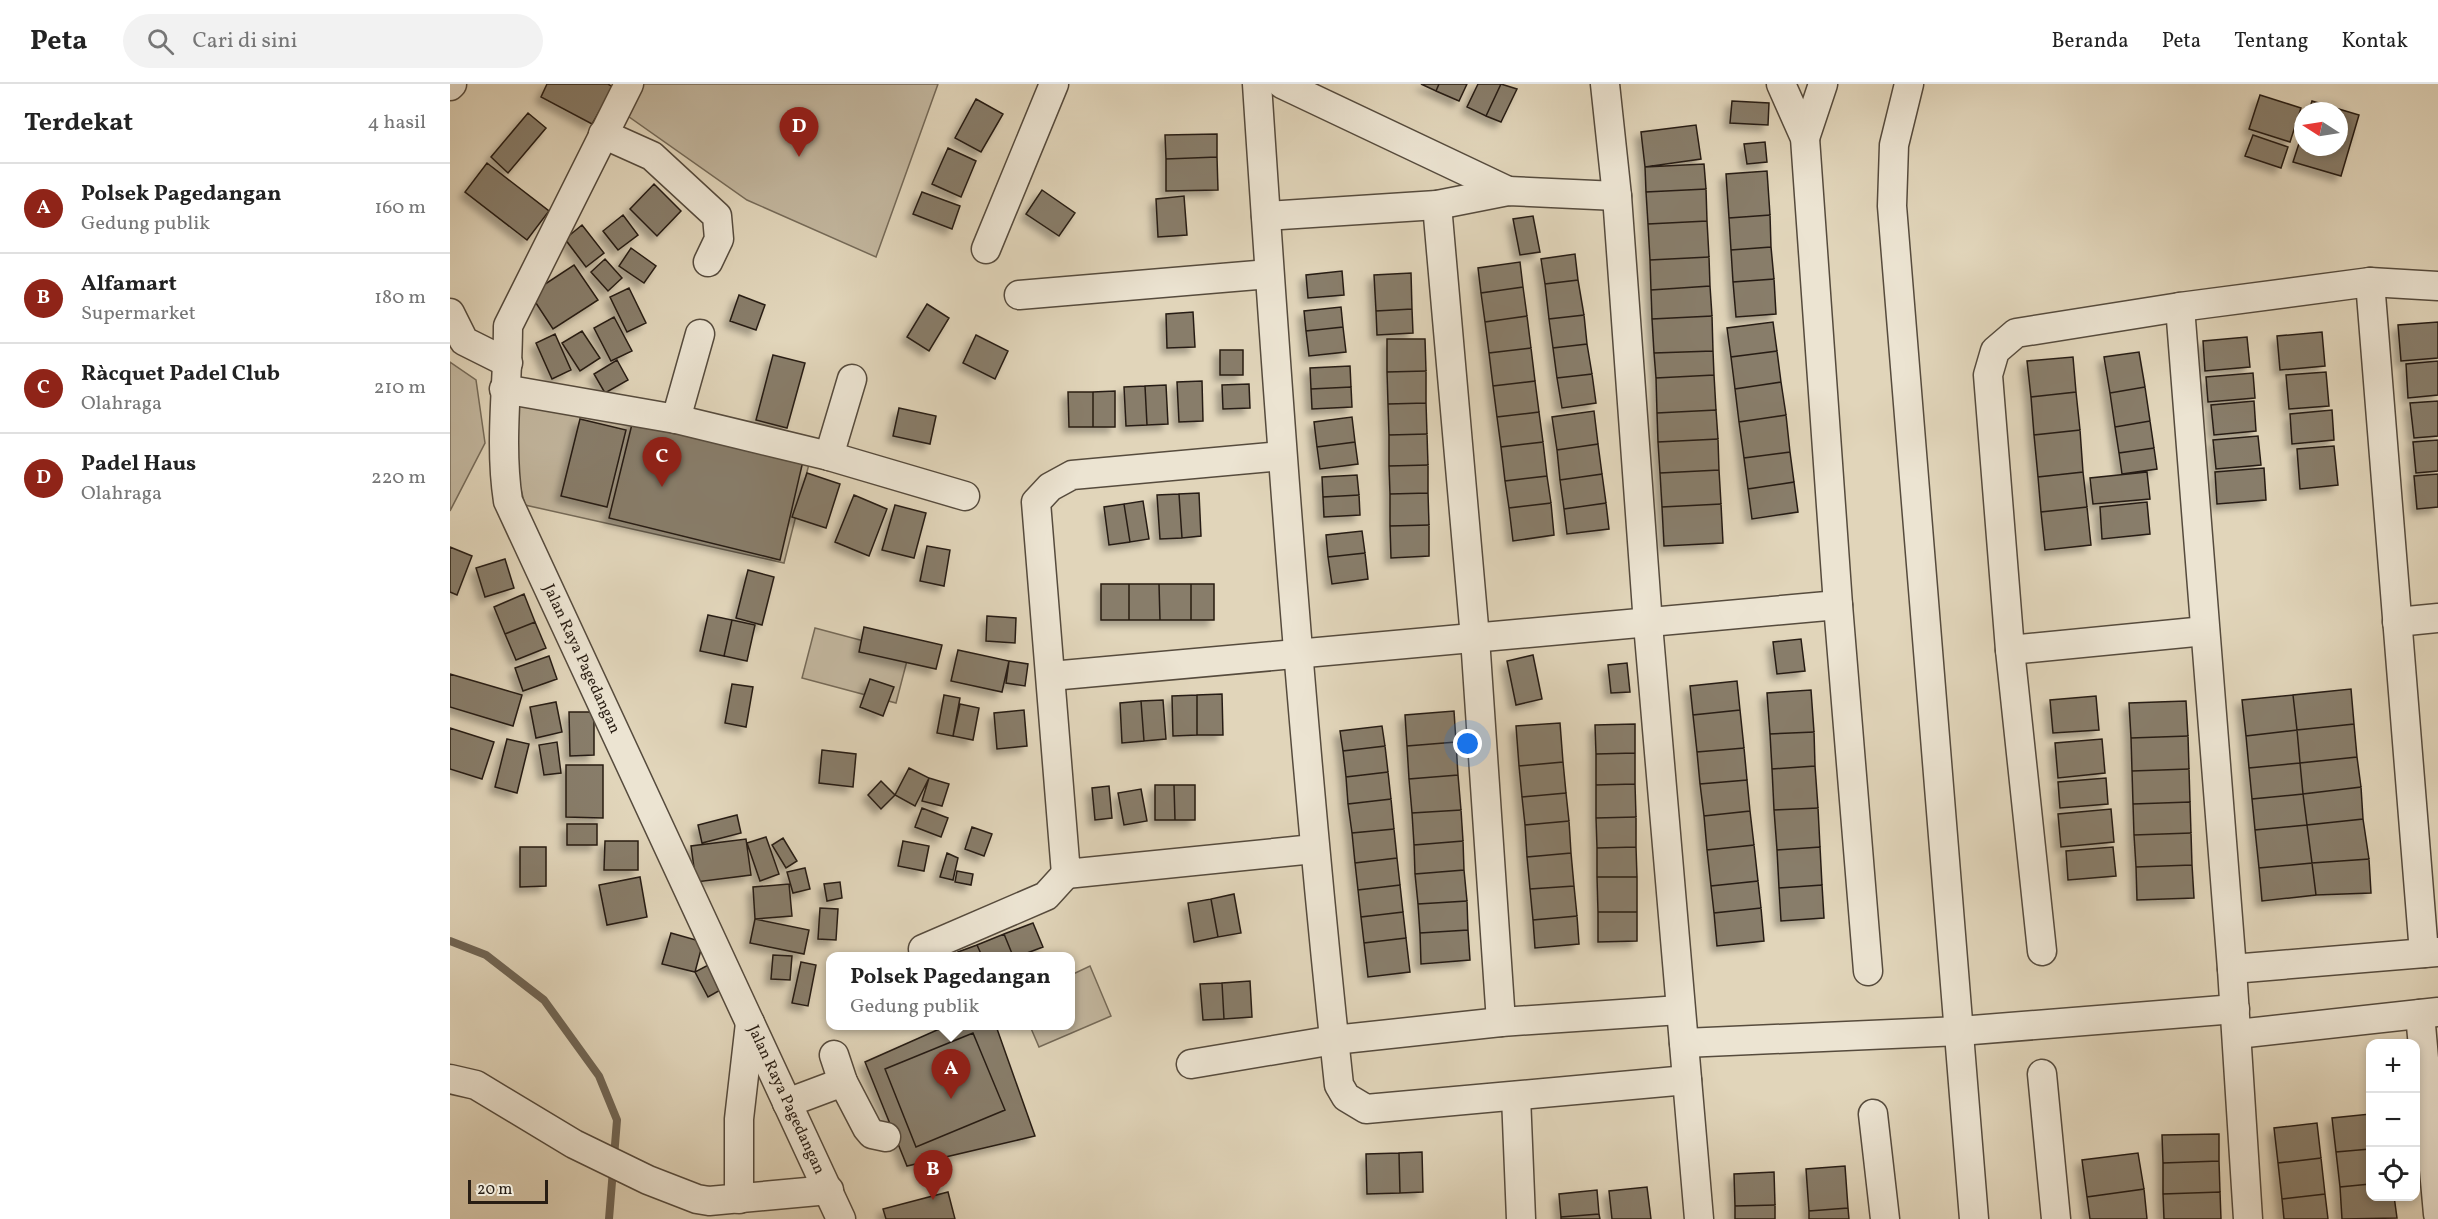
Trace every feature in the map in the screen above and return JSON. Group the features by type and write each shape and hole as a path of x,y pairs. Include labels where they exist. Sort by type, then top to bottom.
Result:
{"street":[{"name":"Jalan Raya Pagedangan","path":"629,84 508,326 505,478 508,501 842,1219"},
{"path":"986,249 1054,84"},
{"path":"1257,84 1297,653 1314,849 1339,1085 1346,1097 1366,1109 1687,1080"},
{"path":"1282,84 1508,190"},
{"path":"1605,84 1617,196 1648,624 1699,1219"},
{"path":"1781,84 1805,138 1838,605 1868,971"},
{"path":"1805,138 1823,84"},
{"path":"1909,84 1894,145 1892,206 1974,1219"},
{"path":"603,134 652,156 717,216 719,239 708,262"},
{"path":"1266,216 1437,206 1508,190 1617,196"},
{"path":"1437,206 1475,638 1501,1022"},
{"path":"1019,294 1269,274"},
{"path":"2232,969 2431,953 2397,622 2370,282"},
{"path":"2042,951 2010,650 1988,375 1995,351 2016,333 2180,307 2370,282 2438,286"},
{"path":"2180,307 2236,1021 2248,1219"},
{"path":"450,314 457,340 506,376 829,456 965,496"},
{"path":"676,419 700,334"},
{"path":"829,456 852,379"},
{"path":"1066,874 1036,502 1050,487 1072,476 1282,456"},
{"path":"1051,675 1648,624 1838,605"},
{"path":"2397,622 2438,618"},
{"path":"2010,650 2205,631"},
{"path":"923,949 1046,896 1066,874 1314,849"},
{"path":"1191,1064 1334,1040 1501,1022 1680,1010"},
{"path":"1684,1043 2429,1013 2438,1214"},
{"path":"739,1199 739,1119 750,1023"},
{"path":"834,1055 843,1082 867,1128 872,1134 886,1137"},
{"path":"2042,1074 2056,1219"},
{"path":"450,1079 476,1085 574,1144 648,1180 697,1199 710,1201 829,1190"},
{"path":"787,1103 843,1082"},
{"path":"1516,1096 1521,1219"},
{"path":"1873,1113 1885,1219"}],"shaded area":[{"path":"640,84 938,84 876,257 747,200 625,114"},
{"path":"450,362 476,380 485,443 450,511"},
{"path":"517,401 810,460 784,563 525,505 516,470"},
{"path":"815,628 909,653 896,703 802,678"},
{"path":"1090,966 1111,1016 1039,1047 1032,1030 1075,1030 1075,973"}],"building":[{"path":"547,84 608,84 613,87 592,124 541,97"},
{"path":"1421,84 1439,84 1436,91"},
{"path":"1439,84 1467,84 1459,101 1436,91"},
{"path":"1478,84 1501,84 1486,116 1467,107"},
{"path":"1501,84 1517,89 1501,122 1486,116"},
{"path":"2260,95 2294,106 2294,130 2290,142 2249,129"},
{"path":"976,99 1003,114 981,152 955,138"},
{"path":"1732,101 1769,103 1768,125 1730,123"},
{"path":"2348,112 2359,115 2348,152"},
{"path":"528,113 546,128 508,173 491,157"},
{"path":"1696,125 1701,159 1645,167 1641,132"},
{"path":"1217,134 1217,157 1166,159 1165,135"},
{"path":"2253,135 2288,147 2281,168 2245,156"},
{"path":"1765,142 1767,162 1747,164 1744,144"},
{"path":"948,148 976,161 961,197 932,184"},
{"path":"2295,156 2347,156 2341,176 2293,162"},
{"path":"1217,157 1218,190 1166,191 1166,159"},
{"path":"487,163 549,211 527,240 465,192"},
{"path":"1704,164 1706,189 1646,192 1645,167"},
{"path":"1767,171 1770,215 1729,218 1726,174"},
{"path":"654,184 681,211 657,236 630,209"},
{"path":"1706,189 1707,221 1648,224 1646,192"},
{"path":"1042,190 1075,213 1059,236 1026,214"},
{"path":"922,192 960,206 952,229 913,214"},
{"path":"1184,196 1187,235 1158,237 1156,199"},
{"path":"623,215 638,235 618,250 603,231"},
{"path":"1770,215 1771,247 1731,250 1729,218"},
{"path":"1533,216 1540,252 1520,255 1513,219"},
{"path":"1707,221 1709,257 1650,260 1648,224"},
{"path":"582,225 604,253 586,267 565,239"},
{"path":"1771,247 1774,279 1733,282 1731,250"},
{"path":"631,248 656,266 644,283 619,266"},
{"path":"1575,254 1578,280 1545,284 1541,259"},
{"path":"1709,257 1710,286 1651,290 1650,260"},
{"path":"605,259 622,278 608,291 591,272"},
{"path":"1520,262 1523,287 1481,293 1478,268"},
{"path":"574,265 598,300 553,329 530,294"},
{"path":"1342,271 1344,295 1308,298 1306,275"},
{"path":"1411,273 1412,309 1376,311 1374,275"},
{"path":"1774,279 1776,314 1736,317 1733,282"},
{"path":"1578,280 1584,315 1549,319 1545,284"},
{"path":"1710,286 1712,316 1652,319 1651,290"},
{"path":"1523,287 1527,316 1485,322 1481,293"},
{"path":"629,288 646,323 627,332 610,297"},
{"path":"739,295 765,305 756,330 730,321"},
{"path":"927,304 949,318 929,351 907,337"},
{"path":"1341,307 1343,327 1306,331 1304,311"},
{"path":"1412,309 1413,333 1377,335 1376,311"},
{"path":"1193,312 1195,347 1167,348 1166,314"},
{"path":"1584,315 1587,344 1553,348 1549,319"},
{"path":"1527,316 1531,348 1489,353 1485,322"},
{"path":"1712,316 1713,351 1654,353 1652,319"},
{"path":"614,317 632,351 611,361 594,328"},
{"path":"1773,322 1777,351 1731,357 1727,328"},
{"path":"2438,322 2438,358 2401,361 2398,325"},
{"path":"1343,327 1346,352 1309,356 1306,331"},
{"path":"582,331 600,358 580,371 562,343"},
{"path":"2322,332 2325,366 2280,370 2277,336"},
{"path":"555,334 571,370 552,379 536,343"},
{"path":"976,335 1008,351 995,379 963,363"},
{"path":"2247,337 2250,367 2205,371 2203,341"},
{"path":"1387,339 1425,339 1426,371 1387,372"},
{"path":"1587,344 1592,374 1557,378 1553,348"},
{"path":"1531,348 1535,381 1493,386 1489,353"},
{"path":"1220,350 1243,350 1243,375 1220,375"},
{"path":"1713,351 1714,375 1656,378 1654,353"},
{"path":"1777,351 1781,382 1735,389 1731,357"},
{"path":"2139,352 2145,387 2110,393 2104,357"},
{"path":"773,355 805,363 787,428 756,420"},
{"path":"2073,357 2076,392 2031,397 2027,361"},
{"path":"617,360 628,380 605,393 594,374"},
{"path":"2438,361 2438,395 2408,398 2406,364"},
{"path":"1350,366 1351,387 1311,389 1310,368"},
{"path":"1426,371 1426,403 1388,404 1387,372"},
{"path":"2326,372 2329,406 2289,409 2286,375"},
{"path":"2253,373 2255,398 2208,402 2206,377"},
{"path":"1592,374 1596,403 1562,408 1557,378"},
{"path":"1714,375 1716,410 1657,413 1656,378"},
{"path":"1202,381 1203,421 1179,422 1177,382"},
{"path":"1535,381 1539,412 1497,417 1493,386"},
{"path":"1781,382 1786,415 1739,422 1735,389"},
{"path":"1249,384 1250,408 1223,409 1222,385"},
{"path":"1166,385 1168,424 1147,425 1145,386"},
{"path":"1145,386 1147,425 1126,426 1124,387"},
{"path":"1351,387 1352,407 1312,409 1311,389"},
{"path":"2145,387 2150,421 2115,427 2110,393"},
{"path":"1115,391 1115,427 1093,427 1093,392"},
{"path":"1068,392 1093,392 1093,427 1069,427"},
{"path":"2076,392 2080,430 2034,435 2031,397"},
{"path":"2254,401 2256,431 2214,435 2211,405"},
{"path":"2438,401 2438,436 2414,438 2410,403"},
{"path":"1426,403 1427,434 1389,435 1388,404"},
{"path":"899,408 936,416 930,444 893,436"},
{"path":"1716,410 1718,439 1658,442 1657,413"},
{"path":"2332,410 2334,440 2292,444 2290,414"},
{"path":"1594,411 1598,444 1557,450 1552,417"},
{"path":"1539,412 1543,442 1501,447 1497,417"},
{"path":"1786,415 1790,452 1744,458 1739,422"},
{"path":"1352,417 1355,442 1317,447 1314,422"},
{"path":"580,419 626,430 607,507 561,496"},
{"path":"633,420 803,461 780,560 609,518"},
{"path":"2150,421 2154,448 2119,453 2115,427"},
{"path":"2080,430 2083,472 2038,477 2034,435"},
{"path":"1427,434 1428,465 1389,466 1389,435"},
{"path":"2258,436 2261,465 2216,469 2213,440"},
{"path":"1718,439 1719,470 1660,473 1658,442"},
{"path":"2438,440 2438,471 2416,473 2413,442"},
{"path":"1355,442 1358,464 1320,469 1317,447"},
{"path":"1543,442 1547,476 1505,481 1501,447"},
{"path":"1598,444 1602,474 1560,480 1557,450"},
{"path":"2334,446 2338,485 2300,489 2297,449"},
{"path":"2154,448 2157,469 2122,474 2119,453"},
{"path":"1790,452 1794,482 1748,489 1744,458"},
{"path":"1428,465 1428,493 1390,494 1389,466"},
{"path":"2264,468 2266,500 2217,504 2215,472"},
{"path":"1719,470 1721,504 1662,507 1660,473"},
{"path":"2083,472 2087,507 2041,512 2038,477"},
{"path":"2147,472 2150,499 2093,504 2090,478"},
{"path":"807,473 840,484 826,528 792,517"},
{"path":"1602,474 1606,503 1564,509 1560,480"},
{"path":"2438,474 2438,507 2417,509 2414,476"},
{"path":"1357,475 1359,495 1323,497 1322,477"},
{"path":"1547,476 1551,503 1509,508 1505,481"},
{"path":"1794,482 1798,512 1752,519 1748,489"},
{"path":"1199,493 1201,536 1182,538 1179,494"},
{"path":"1428,493 1429,525 1390,526 1390,494"},
{"path":"1179,494 1182,538 1160,539 1157,495"},
{"path":"854,495 887,509 869,556 835,542"},
{"path":"1359,495 1360,515 1324,517 1323,497"},
{"path":"1143,501 1149,539 1130,542 1124,504"},
{"path":"2147,502 2150,534 2102,539 2100,507"},
{"path":"1551,503 1554,535 1513,541 1509,508"},
{"path":"1606,503 1609,529 1567,534 1564,509"},
{"path":"1124,504 1130,542 1109,545 1104,507"},
{"path":"1721,504 1723,543 1664,546 1662,507"},
{"path":"895,505 926,513 914,558 882,550"},
{"path":"2087,507 2091,545 2045,550 2041,512"},
{"path":"1429,525 1429,556 1391,558 1390,526"},
{"path":"1362,531 1365,553 1328,557 1326,535"},
{"path":"927,546 950,550 944,586 920,581"},
{"path":"450,547 472,556 457,595 450,592"},
{"path":"1365,553 1368,579 1332,584 1328,557"},
{"path":"505,559 514,588 485,597 476,568"},
{"path":"748,570 774,577 762,625 736,618"},
{"path":"1101,584 1129,584 1129,620 1101,620"},
{"path":"1129,584 1159,584 1160,620 1129,620"},
{"path":"1159,584 1191,584 1191,620 1160,620"},
{"path":"1191,584 1214,584 1214,620 1191,620"},
{"path":"524,594 535,622 505,634 494,607"},
{"path":"708,615 732,620 724,656 700,651"},
{"path":"987,616 1016,618 1015,643 986,641"},
{"path":"732,620 755,625 747,661 724,656"},
{"path":"535,622 546,648 516,660 505,634"},
{"path":"864,627 942,645 936,669 859,652"},
{"path":"1801,639 1805,671 1777,674 1773,642"},
{"path":"958,650 1009,661 1002,692 951,681"},
{"path":"1533,655 1542,699 1516,705 1507,661"},
{"path":"549,656 557,679 523,691 515,668"},
{"path":"1009,661 1028,664 1025,686 1006,683"},
{"path":"1627,663 1630,692 1611,693 1608,665"},
{"path":"450,674 522,695 513,726 450,707"},
{"path":"870,679 894,687 883,716 860,707"},
{"path":"1737,681 1740,710 1693,715 1690,686"},
{"path":"732,684 753,687 746,727 725,723"},
{"path":"2351,689 2354,724 2297,730 2293,695"},
{"path":"1811,690 1814,732 1770,734 1767,693"},
{"path":"1222,694 1223,735 1197,735 1197,695"},
{"path":"944,695 960,698 953,736 937,733"},
{"path":"1197,695 1197,735 1173,736 1172,696"},
{"path":"2293,695 2297,730 2246,736 2242,700"},
{"path":"2096,696 2099,730 2053,733 2050,700"},
{"path":"1163,700 1166,739 1144,741 1141,701"},
{"path":"1141,701 1144,741 1122,743 1120,703"},
{"path":"2186,701 2188,736 2131,738 2129,703"},
{"path":"556,702 562,732 536,738 530,707"},
{"path":"960,704 979,708 973,740 953,736"},
{"path":"1024,710 1027,746 997,749 994,713"},
{"path":"1740,710 1744,748 1697,752 1693,715"},
{"path":"1454,711 1456,742 1407,746 1405,715"},
{"path":"569,712 594,712 594,755 570,756"},
{"path":"1560,723 1563,762 1519,766 1516,726"},
{"path":"1635,724 1635,753 1596,754 1595,725"},
{"path":"2354,724 2357,757 2300,763 2297,730"},
{"path":"1382,726 1385,746 1343,751 1340,731"},
{"path":"450,728 494,742 482,779 450,769"},
{"path":"2297,730 2300,763 2249,768 2246,736"},
{"path":"1814,732 1815,766 1772,769 1770,734"},
{"path":"2188,736 2189,769 2132,771 2131,738"},
{"path":"507,739 529,744 517,793 495,787"},
{"path":"2102,739 2105,773 2058,778 2055,743"},
{"path":"557,742 561,773 544,775 539,745"},
{"path":"1456,742 1458,775 1409,779 1407,746"},
{"path":"1385,746 1388,772 1346,777 1343,751"},
{"path":"1744,748 1747,780 1700,784 1697,752"},
{"path":"822,750 856,754 853,787 819,783"},
{"path":"1635,753 1635,784 1596,785 1596,754"},
{"path":"2357,757 2361,787 2303,794 2300,763"},
{"path":"1563,762 1566,793 1522,797 1519,766"},
{"path":"2300,763 2303,794 2252,799 2249,768"},
{"path":"566,765 603,765 603,818 566,817"},
{"path":"1815,766 1818,808 1774,810 1772,769"},
{"path":"909,768 929,778 915,806 895,795"},
{"path":"2189,769 2190,802 2133,804 2132,771"},
{"path":"1388,772 1391,799 1348,804 1346,777"},
{"path":"1458,775 1461,810 1412,813 1409,779"},
{"path":"929,778 949,784 942,806 922,801"},
{"path":"2106,778 2108,804 2060,808 2058,782"},
{"path":"1747,780 1750,811 1704,816 1700,784"},
{"path":"881,781 895,795 881,809 868,795"},
{"path":"1635,784 1636,817 1596,818 1596,785"},
{"path":"1155,785 1174,785 1175,820 1155,820"},
{"path":"1174,785 1195,785 1195,820 1175,820"},
{"path":"1109,786 1112,818 1095,820 1092,788"},
{"path":"2361,787 2363,819 2307,825 2303,794"},
{"path":"1141,789 1147,821 1124,825 1118,793"},
{"path":"1566,793 1569,821 1525,825 1522,797"},
{"path":"2303,794 2307,825 2255,830 2252,799"},
{"path":"1391,799 1394,829 1352,833 1348,804"},
{"path":"2190,802 2191,833 2134,835 2133,804"},
{"path":"922,808 948,818 941,837 915,827"},
{"path":"1818,808 1820,847 1777,850 1774,810"},
{"path":"2111,809 2114,842 2061,847 2058,814"},
{"path":"1461,810 1463,841 1414,845 1412,813"},
{"path":"1750,811 1754,845 1707,850 1704,816"},
{"path":"737,815 741,833 702,843 698,825"},
{"path":"1636,817 1636,847 1597,848 1596,818"},
{"path":"2363,819 2369,859 2312,863 2307,825"},
{"path":"1569,821 1571,853 1527,857 1525,825"},
{"path":"567,824 597,824 597,845 567,845"},
{"path":"2307,825 2312,863 2259,868 2255,830"},
{"path":"972,827 992,834 984,856 965,849"},
{"path":"1394,829 1397,858 1355,863 1352,833"},
{"path":"2191,833 2192,865 2136,867 2134,835"},
{"path":"766,837 779,874 760,881 747,843"},
{"path":"783,838 797,861 786,868 772,845"},
{"path":"746,839 751,875 696,882 691,846"},
{"path":"605,841 638,841 638,870 604,870"},
{"path":"903,841 929,846 924,871 898,866"},
{"path":"1463,841 1464,870 1415,874 1414,845"},
{"path":"1754,845 1758,881 1711,886 1707,850"},
{"path":"520,847 546,847 546,886 520,887"},
{"path":"1636,847 1637,877 1597,877 1597,848"},
{"path":"1820,847 1822,885 1779,888 1777,850"},
{"path":"2113,847 2116,876 2068,880 2066,851"},
{"path":"947,853 958,858 953,880 940,877"},
{"path":"1571,853 1574,886 1530,889 1527,857"},
{"path":"1397,858 1400,885 1358,890 1355,863"},
{"path":"2369,859 2371,893 2316,895 2312,863"},
{"path":"2312,863 2316,895 2262,901 2259,868"},
{"path":"2192,865 2194,898 2137,900 2136,867"},
{"path":"805,868 810,889 793,893 787,872"},
{"path":"1464,870 1467,901 1418,904 1415,874"},
{"path":"957,871 973,874 971,885 955,882"},
{"path":"640,877 647,917 607,925 599,885"},
{"path":"1597,877 1637,877 1637,912 1598,912"},
{"path":"1758,881 1761,908 1714,913 1711,886"},
{"path":"840,882 842,898 827,901 824,884"},
{"path":"789,884 792,916 755,919 753,887"},
{"path":"1400,885 1403,912 1361,917 1358,890"},
{"path":"1822,885 1824,918 1781,921 1779,888"},
{"path":"1574,886 1577,916 1533,920 1530,889"},
{"path":"1234,894 1241,933 1218,937 1211,899"},
{"path":"1211,899 1218,937 1194,942 1188,903"},
{"path":"1467,901 1468,930 1420,933 1418,904"},
{"path":"820,908 838,909 836,940 818,939"},
{"path":"1761,908 1764,941 1717,946 1714,913"},
{"path":"1403,912 1406,938 1364,943 1361,917"},
{"path":"1598,912 1637,912 1637,941 1598,942"},
{"path":"1577,916 1579,944 1535,948 1533,920"},
{"path":"755,919 809,930 804,954 750,943"},
{"path":"1033,923 1043,947 1030,952 1011,952 1004,934"},
{"path":"1468,930 1470,960 1421,964 1420,933"},
{"path":"671,933 703,942 695,972 662,964"},
{"path":"1004,934 1011,952 980,952 977,945"},
{"path":"1406,938 1410,972 1368,977 1364,943"},
{"path":"977,945 980,952 958,952"},
{"path":"773,955 792,956 790,980 771,979"},
{"path":"801,962 816,965 808,1006 792,1003"},
{"path":"712,963 724,988 708,997 695,972"},
{"path":"1250,981 1252,1017 1224,1019 1222,983"},
{"path":"1222,983 1224,1019 1203,1020 1200,984"},
{"path":"937,1030 997,1030 1035,1136 907,1166 865,1062"},
{"path":"973,1033 1005,1110 916,1147 885,1069"},
{"path":"2366,1114 2366,1149 2336,1152 2332,1118"},
{"path":"2317,1123 2321,1158 2278,1163 2274,1128"},
{"path":"2219,1134 2219,1161 2163,1163 2162,1135"},
{"path":"2366,1149 2366,1184 2340,1187 2336,1152"},
{"path":"1422,1152 1423,1192 1400,1193 1399,1153"},
{"path":"1399,1153 1400,1193 1367,1194 1366,1154"},
{"path":"2138,1153 2144,1189 2087,1197 2082,1160"},
{"path":"2321,1158 2325,1194 2282,1199 2278,1163"},
{"path":"2219,1161 2220,1192 2163,1194 2163,1163"},
{"path":"1845,1166 1848,1208 1809,1211 1806,1169"},
{"path":"1774,1172 1775,1205 1735,1206 1734,1174"},
{"path":"2366,1184 2366,1201 2395,1201 2397,1218 2342,1219 2340,1187"},
{"path":"1647,1187 1651,1219 1612,1219 1609,1191"},
{"path":"2144,1189 2147,1219 2090,1219 2087,1197"},
{"path":"1597,1190 1599,1214 1561,1217 1559,1194"},
{"path":"948,1192 955,1219 886,1219 883,1209"},
{"path":"2220,1192 2221,1219 2164,1219 2163,1194"},
{"path":"2325,1194 2328,1219 2284,1219 2282,1199"},
{"path":"1775,1205 1775,1219 1735,1219 1735,1206"},
{"path":"1848,1208 1849,1219 1809,1219 1809,1211"},
{"path":"1599,1214 1600,1219 1561,1219 1561,1217"}],"waterway":[{"path":"450,941 486,955 544,1000 599,1076 617,1120 609,1219"}],"place":[{"name":"Padel Haus","path":"799,157"},
{"name":"Ràcquet Padel Club","path":"662,487"},
{"name":"Polsek Pagedangan","path":"951,1099"},
{"name":"Alfamart","path":"933,1200"}]}
